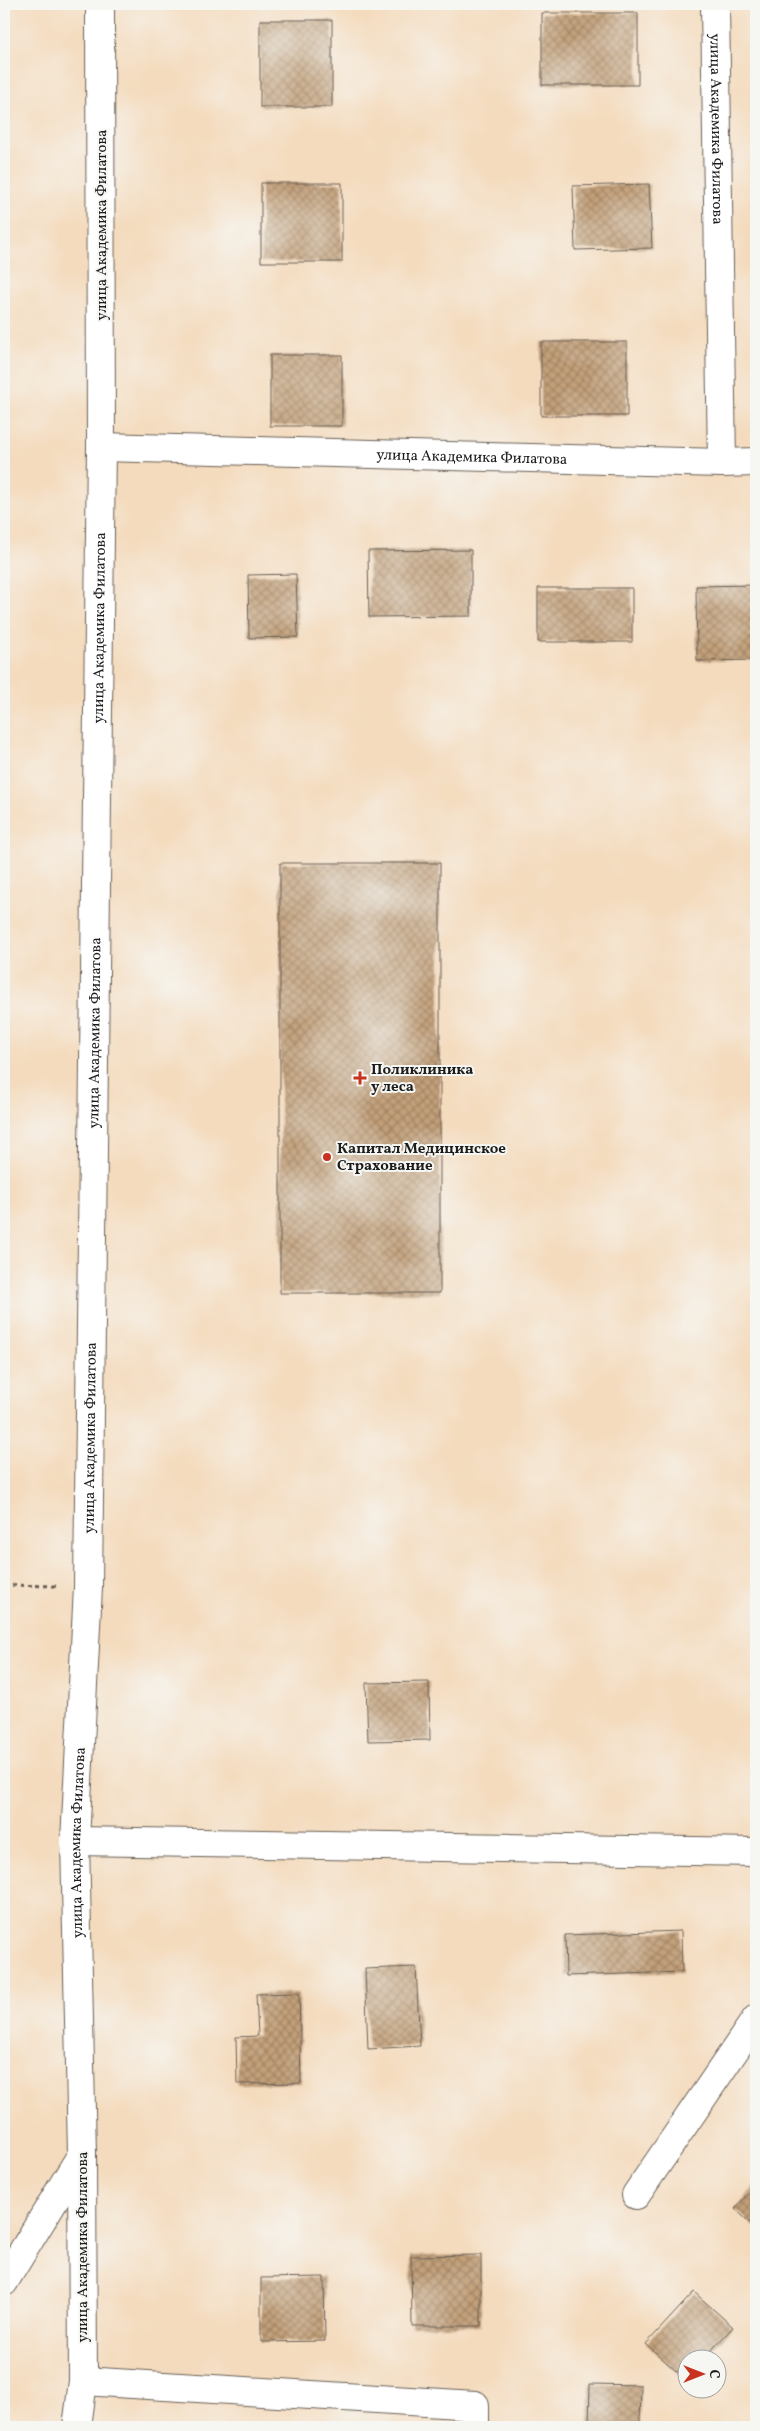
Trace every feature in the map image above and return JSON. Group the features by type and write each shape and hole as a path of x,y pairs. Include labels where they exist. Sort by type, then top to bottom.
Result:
{"street":[{"name":"улица Академика Филатова","path":"77,2427 84,2381 82,2154 75,1841 88,1587 101,447 100,4"},
{"name":"улица Академика Филатова","path":"715,4 722,463"},
{"name":"улица Академика Филатова","path":"101,447 722,463 756,462"},
{"path":"75,1841 756,1852"},
{"path":"636,2195 756,2019"},
{"path":"4,2282 82,2154"},
{"path":"84,2381 475,2405 475,2427"}],"path":[{"path":"4,1585 88,1587"}],"building":[{"path":"542,13 638,13 638,85 542,85"},
{"path":"260,20 332,20 332,107 260,107"},
{"path":"261,183 342,183 342,262 261,262"},
{"path":"649,184 652,248 575,250 573,186"},
{"path":"541,342 627,342 627,416 541,416"},
{"path":"270,355 342,355 342,426 270,426"},
{"path":"471,550 471,616 369,617 368,551"},
{"path":"296,574 298,637 249,638 248,575"},
{"path":"756,585 756,660 697,661 696,586"},
{"path":"538,588 632,588 632,642 538,642"},
{"name":"Поликлиника у леса","path":"280,863 440,863 440,1293 280,1293"},
{"path":"429,1682 430,1740 368,1741 366,1683"},
{"path":"681,1931 682,1972 566,1976 565,1935"},
{"path":"416,1967 420,2046 368,2049 365,1969"},
{"path":"299,1993 301,2083 237,2084 236,2037 258,2036 256,1994"},
{"path":"756,2184 756,2228 735,2209"},
{"path":"481,2255 481,2326 412,2326 411,2256"},
{"path":"324,2277 325,2341 261,2342 261,2278"},
{"path":"694,2292 733,2327 713,2348 678,2348 678,2373 646,2344"},
{"path":"590,2384 641,2385 640,2427 589,2427"}],"place":[{"name":"Поликлиника у леса","path":"360,1078"},
{"name":"Капитал Медицинское Страхование","path":"327,1157"}]}
